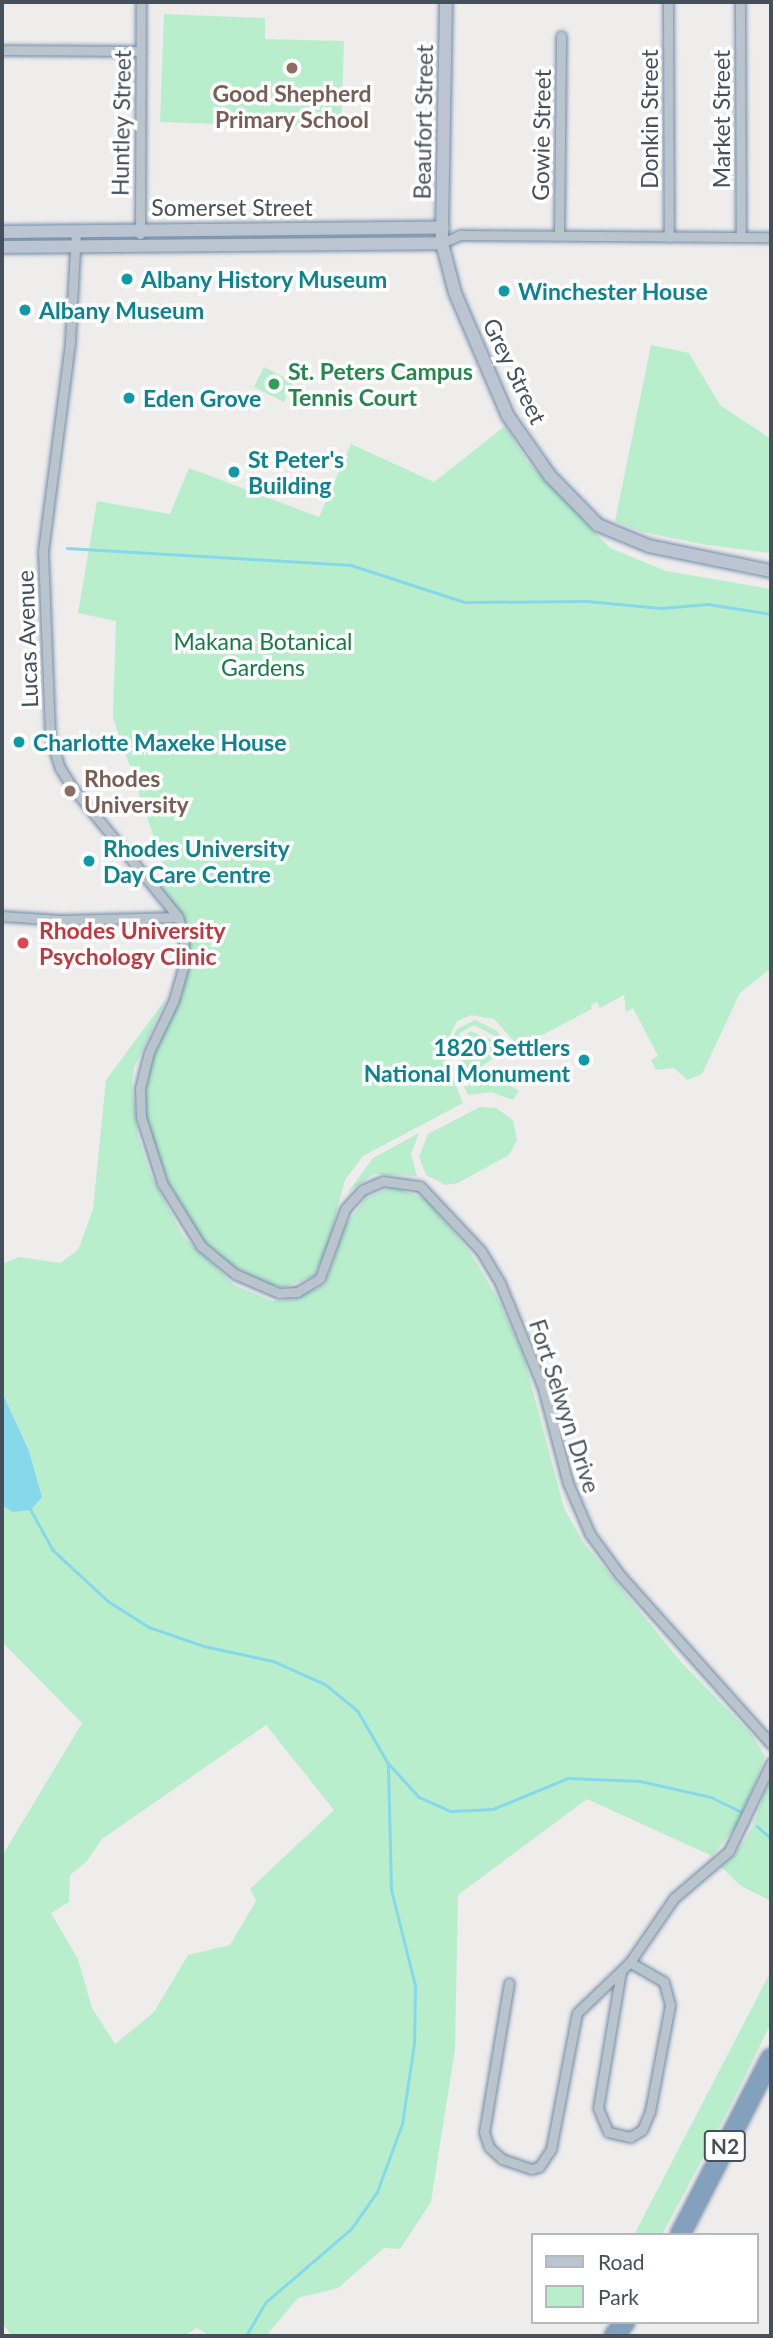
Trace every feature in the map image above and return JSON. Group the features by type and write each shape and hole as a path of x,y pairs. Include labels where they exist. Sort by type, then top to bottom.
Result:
{"highway":[{"name":"N2","path":"681,2233 771,2058"}],"main road":[{"name":"Beaufort Street","path":"442,243 446,2"},
{"path":"362,227 362,243"},
{"name":"Somerset Street","path":"2,232 139,228 443,227"},
{"path":"261,244 264,228"},
{"name":"Somerset Street","path":"2,247 442,243"},
{"name":"Grey Street","path":"442,243 455,293 508,416 574,502 618,536 677,553 771,571"}],"street":[{"name":"Huntley Street","path":"140,245 141,2"},
{"name":"Donkin Street","path":"668,2 669,237"},
{"name":"Market Street","path":"740,2 741,236"},
{"name":"Gowie Street","path":"559,235 561,36"},
{"path":"2,50 141,51"},
{"name":"Somerset Street","path":"443,227 460,235"},
{"name":"Lucas Avenue","path":"76,231 70,343 43,551 50,736 60,768 72,786 178,917 184,954 173,1002"},
{"name":"Somerset Street","path":"442,243 460,235 771,237"},
{"path":"2,916 61,920 178,917"},
{"name":"Fort Selwyn Drive","path":"173,1002 149,1052 139,1100 163,1183 190,1233 235,1274 260,1287 297,1292 310,1286 327,1268 345,1209 362,1190 383,1181 420,1186 481,1251 500,1283 543,1388 568,1483 590,1534 620,1575 771,1744"},
{"path":"509,1983 484,2132 489,2147 502,2159 531,2169 539,2167 551,2149 577,2012 630,1962 674,1898 736,1841 771,1763"},
{"path":"621,1971 597,2108 608,2132 629,2137 642,2130 650,2111 670,2005 664,1982 630,1962"}],"green space":[{"path":"164,14 265,18 265,39 344,41 341,128 160,122"},
{"path":"651,345 689,353 720,405 771,439 771,553 707,545 642,532 615,521"},
{"name":"St. Peters Campus Tennis Court","path":"264,367 293,382 284,402 254,387"},
{"name":"Makana Botanical Gardens","path":"505,426 527,461 610,548 666,571 771,589 771,968 740,993 702,1074 687,1080 674,1068 656,1070 651,1060 658,1056 633,1008 626,1012 624,995 600,1008 597,1002 591,1005 592,1009 519,1047 494,1019 471,1015 457,1021 442,1051 463,1103 363,1156 345,1180 326,1251 313,1276 285,1287 266,1284 228,1263 203,1240 168,1182 144,1114 149,1063 177,1004 187,973 189,941 184,918 157,882 165,870 113,717 116,621 78,613 97,501 170,514 189,468 319,517 351,444 434,482"},
{"path":"166,999 134,1068 132,1086 138,1136 150,1173 183,1236 234,1285 272,1301 293,1300 326,1284 345,1226 366,1198 393,1187 426,1199 472,1255 498,1299 524,1358 564,1508 583,1542 682,1663 752,1735 765,1756 740,1821 712,1856 587,1799 458,1895 455,2049 431,2202 400,2249 384,2248 338,2288 298,2298 266,2336 210,2336 197,2328 183,2336 12,2336 2,2323 2,1856 82,1723 2,1642 2,1505 12,1512 42,1497 29,1451 2,1392 2,1264 19,1257 60,1263 78,1250 93,1209 106,1080","holes":["266,1725 334,1810 250,1889 256,1901 230,1945 188,1955 154,2012 115,2044 92,2008 78,1959 51,1913 69,1902 70,1875 87,1861 102,1839"]},
{"path":"475,1020 497,1031 514,1054 508,1058 496,1037 474,1025 460,1033 450,1060 450,1042 457,1029"},
{"path":"470,1031 492,1040 498,1055 468,1076 460,1062 483,1050 474,1042 458,1057 461,1040"},
{"path":"503,1066 506,1070 498,1079 519,1091 513,1100 491,1092 468,1095 464,1087"},
{"path":"480,1107 496,1108 513,1120 517,1140 509,1155 458,1183 445,1185 426,1175 419,1157 428,1134"},
{"path":"419,1133 411,1154 417,1176 374,1174 348,1192 373,1158"},
{"path":"771,1776 771,1901 741,1886 721,1867 736,1854 752,1828"},
{"path":"771,1971 771,2023 733,2101 663,2233 635,2233"}],"water":[{"path":"2,1392 29,1451 42,1497 31,1510 12,1512 2,1505"}],"waterway":[{"path":"67,548 351,565 465,602 587,601 661,608 708,604 771,614"},
{"path":"31,1510 53,1550 108,1601 149,1627 204,1646 273,1661 325,1684 358,1711 388,1763 419,1797 451,1811 493,1809 568,1778 640,1781 711,1797 744,1813"},
{"path":"246,2336 266,2302 351,2229 377,2192 402,2124 414,2044 415,1986 391,1890 388,1764"},
{"path":"757,1826 771,1838"}],"place":[{"name":"Good Shepherd Primary School","path":"292,68"},
{"name":"Albany History Museum","path":"127,279"},
{"name":"Winchester House","path":"504,291"},
{"name":"Albany Museum","path":"25,310"},
{"name":"St. Peters Campus Tennis Court","path":"274,384"},
{"name":"Eden Grove","path":"129,398"},
{"name":"St Peter's Building","path":"234,472"},
{"name":"Charlotte Maxeke House","path":"19,742"},
{"name":"Rhodes University","path":"70,791"},
{"name":"Rhodes University Day Care Centre","path":"89,861"},
{"name":"Rhodes University Psychology Clinic","path":"23,943"},
{"name":"1820 Settlers National Monument","path":"584,1060"}]}
